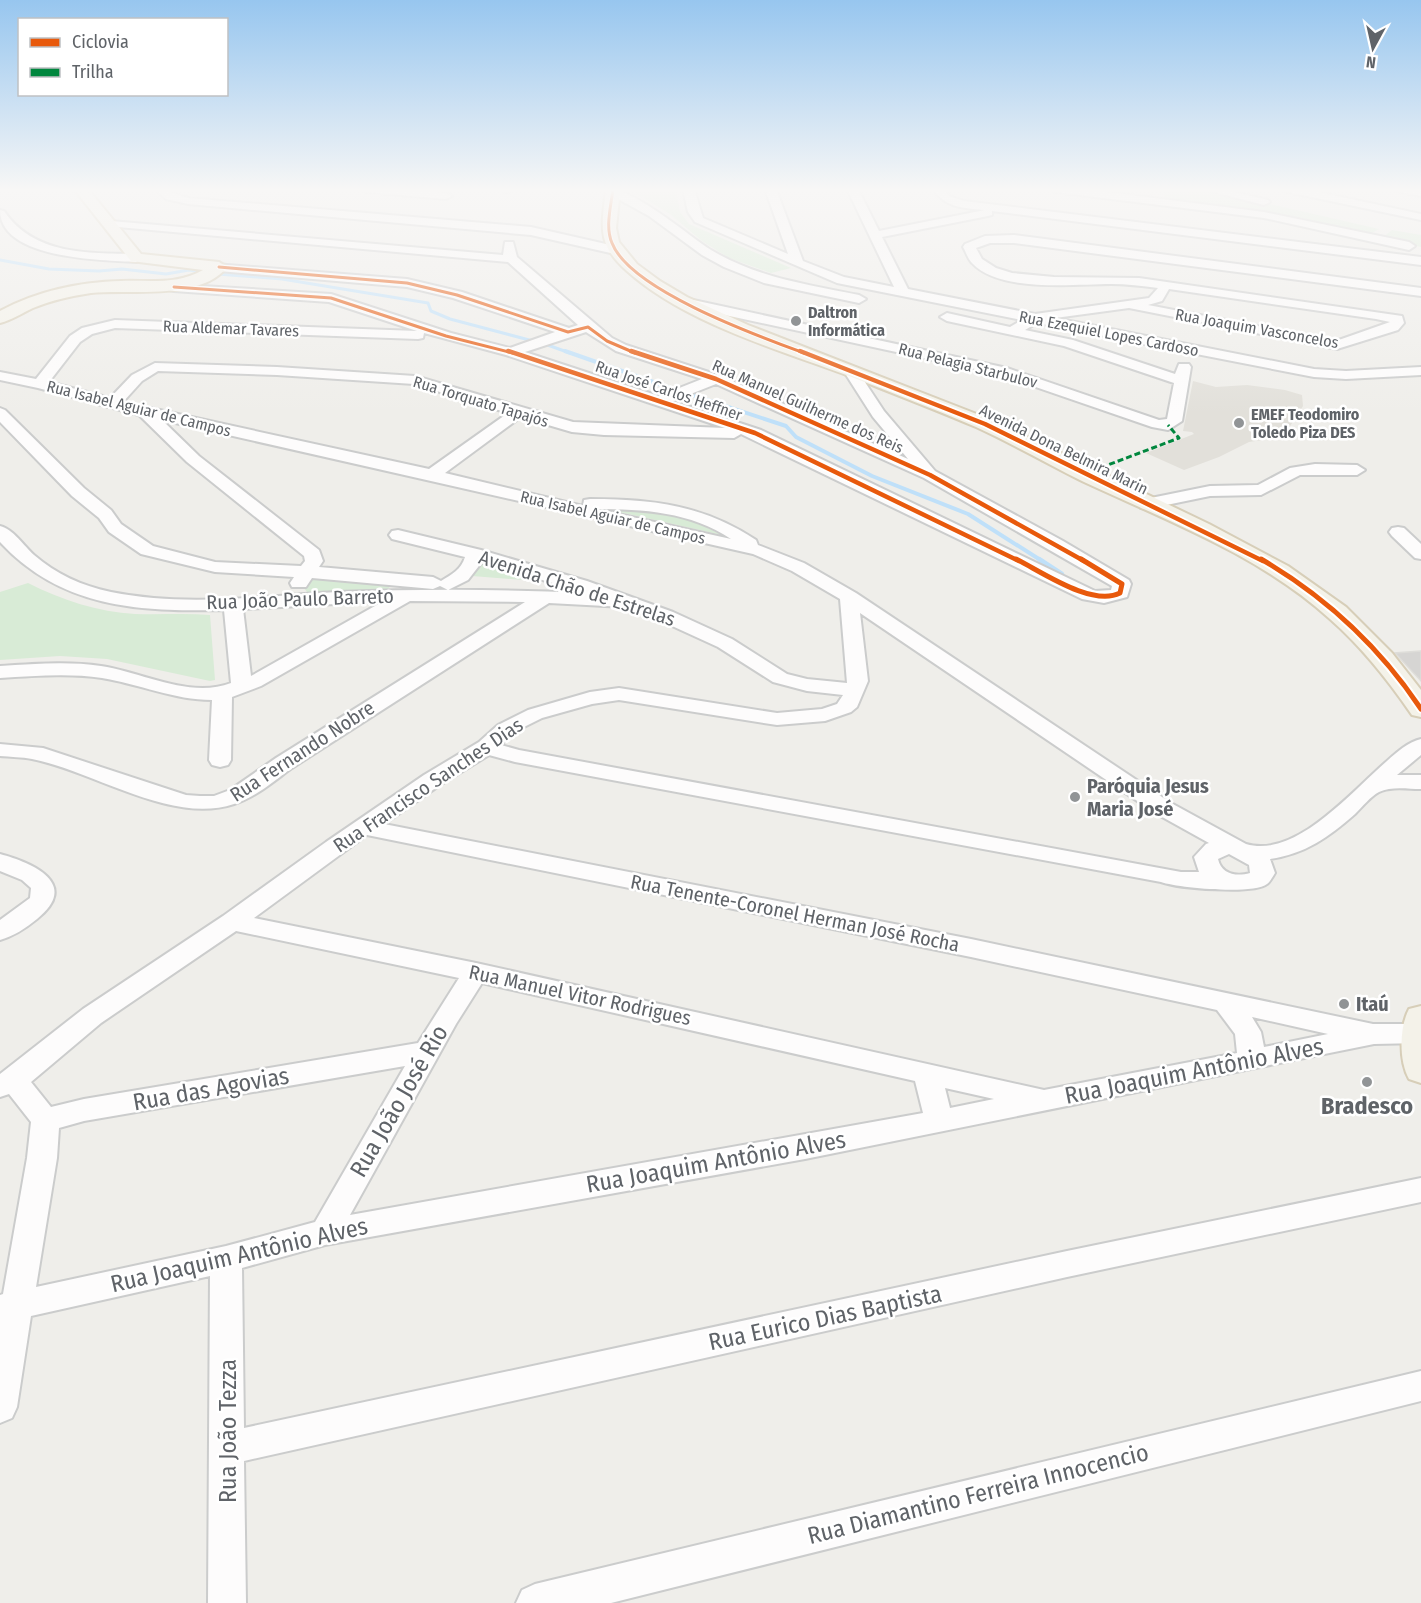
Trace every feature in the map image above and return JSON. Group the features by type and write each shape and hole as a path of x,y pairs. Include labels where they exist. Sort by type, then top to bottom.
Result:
{"main road":[{"path":"190,264 219,267"},
{"name":"Avenida Dona Belmira Marin","path":"631,264 644,276 684,302 752,332 985,424 1250,555 1303,586 1349,624 1383,658 1406,686 1421,710"},
{"path":"174,287 195,280 219,267"},
{"name":"Rua José Carlos Heffner","path":"0,318 31,303 80,290 121,286 174,287"},
{"path":"1420,1026 1421,1070"}],"street":[{"name":"Rua Manuel Guilherme dos Reis","path":"516,264 588,327 621,348 716,379 930,475 1057,545 1122,584"},
{"path":"728,264 768,280 870,301"},
{"name":"Rua Ezequiel Lopes Cardoso","path":"803,264 841,280 1314,373 1346,375 1421,371"},
{"path":"889,264 903,292"},
{"name":"Rua Joaquim Vasconcelos","path":"980,264 1011,277 1130,281 1409,310"},
{"path":"1211,264 1421,292"},
{"path":"219,267 407,283 457,295 568,332"},
{"path":"1014,330 1035,318 1127,305 1157,298 1166,285"},
{"name":"Rua José Carlos Heffner","path":"174,287 331,298 446,336 511,352 755,433 1089,595 1100,598 1114,597 1120,593 1122,584"},
{"name":"Rua Pelagia Starbulov","path":"684,302 1002,371 1157,424 1168,424 1174,421 1187,349"},
{"name":"Rua Joaquim Vasconcelos","path":"1127,305 1337,345 1393,327 1409,310"},
{"path":"938,315 1068,343 1181,381"},
{"name":"Rua Aldemar Tavares","path":"40,384 75,339 87,331 115,324 446,336"},
{"path":"511,352 588,327"},
{"path":"1314,373 1337,345"},
{"name":"Rua Torquato Tapajós","path":"113,404 146,371 155,367 169,366 415,380 475,396 559,424 587,429 755,433"},
{"path":"850,370 878,414 930,475"},
{"name":"Rua Isabel Aguiar de Campos","path":"0,376 40,384 144,412 758,550 798,567 849,597 1163,807 1251,859"},
{"path":"660,401 716,379"},
{"path":"144,412 193,459 313,554 314,561 290,600"},
{"path":"432,475 518,412"},
{"name":"Rua João Paulo Barreto","path":"0,413 69,483 105,514 115,528 147,550 215,567 448,584 580,585"},
{"path":"1147,504 1210,491 1261,490 1296,471 1357,470"},
{"name":"Rua João Paulo Barreto","path":"0,531 15,549 49,576 77,589 140,602 233,603 407,595 547,596 622,602"},
{"path":"1398,532 1421,554"},
{"name":"Avenida Chão de Estrelas","path":"398,536 475,554 580,585 700,631 748,657 780,678 795,691 810,718"},
{"path":"448,584 465,574 472,566 475,554"},
{"path":"0,672 63,669 102,672 204,694 232,691 280,669 407,595 425,582"},
{"name":"Rua Fernando Nobre","path":"0,750 35,753 184,802 205,805 230,800 284,763 547,596"},
{"path":"849,597 858,672 856,690"},
{"path":"220,760 232,691 233,603"},
{"name":"Avenida Chão de Estrelas","path":"780,678 807,685 856,690"},
{"name":"Rua Francisco Sanches Dias","path":"7,1083 92,1016 232,922 432,780 487,747 505,729 535,714 610,694 619,694 763,718 810,718 825,716 844,708 850,703 856,690"},
{"path":"1164,875 1173,869 1207,857 1221,848 1251,859 1281,865 1296,854 1304,841 1327,825 1421,745"},
{"path":"487,747 516,756 676,787 1164,875 1180,880 1253,882 1251,859"},
{"path":"1369,787 1394,782 1421,782"},
{"name":"Rua Isabel Aguiar de Campos","path":"1163,807 1207,857 1211,872 1224,880"},
{"name":"Rua Tenente-Coronel Herman José Rocha","path":"364,827 1225,1001 1374,1034"},
{"path":"0,862 38,879 43,885 43,893 40,902 32,911 0,931"},
{"name":"Rua Manuel Vitor Rodrigues","path":"232,922 476,972 1046,1100"},
{"name":"Rua João José Rio","path":"325,1232 427,1052 476,972"},
{"path":"1225,1001 1248,1032 1252,1060"},
{"name":"Rua Joaquim Antônio Alves","path":"8,1307 226,1258 325,1232 1046,1100 1420,1026"},
{"name":"Rua das Agovias","path":"45,1120 84,1110 427,1052"},
{"path":"927,1074 939,1120"},
{"path":"0,1407 8,1307 42,1158 45,1120 7,1083"},
{"name":"Rua Eurico Dias Baptista","path":"229,1448 1078,1262 1421,1190"},
{"name":"Rua João Tezza","path":"226,1258 229,1448 227,1603"},
{"name":"Rua Diamantino Ferreira Innocencio","path":"535,1603 1421,1386"}],"shaded area":[{"name":"EMEF Teodomiro Toledo Piza DES","path":"1193,381 1216,387 1247,385 1285,390 1302,395 1303,406 1283,437 1249,442 1219,457 1184,470 1146,453 1194,434 1183,431"}],"green space":[{"path":"745,264 781,264 791,268 771,273"},
{"path":"654,502 722,535 615,511"},
{"path":"488,559 549,582 472,576 477,564"},
{"path":"315,575 391,586 386,590 309,594 302,586"},
{"path":"28,583 67,600 107,611 135,614 210,615 215,680 210,681 107,659 60,656 0,660 0,592"}],"building":[{"path":"1421,651 1421,681 1395,653"}],"waterway":[{"path":"21,264 49,269 99,271 122,269 166,274 189,270 205,273"},
{"path":"217,274 282,279 428,303 431,311 450,319 533,341"},
{"path":"542,343 570,353"},
{"path":"565,351 679,391"},
{"path":"686,393 786,426 796,437 872,476 968,514 1042,561"},
{"path":"1039,559 1062,574"}],"marked path":[{"path":"1084,474 1179,438 1168,425"}],"cycle path":[{"path":"628,264 654,285 711,316 985,424 1254,556 1304,586 1337,612 1397,674 1421,709"},
{"path":"174,287 331,298 446,336 511,352 755,433 1089,595 1104,597 1120,593 1122,584 1057,545 930,475 716,379 621,348 588,327 568,332 457,295 407,283 219,267"}],"place":[{"name":"Daltron Informática","path":"796,321"},
{"name":"EMEF Teodomiro Toledo Piza DES","path":"1239,423"},
{"name":"Paróquia Jesus Maria José","path":"1075,797"},
{"name":"Itaú","path":"1344,1004"},
{"name":"Bradesco","path":"1367,1082"}]}
